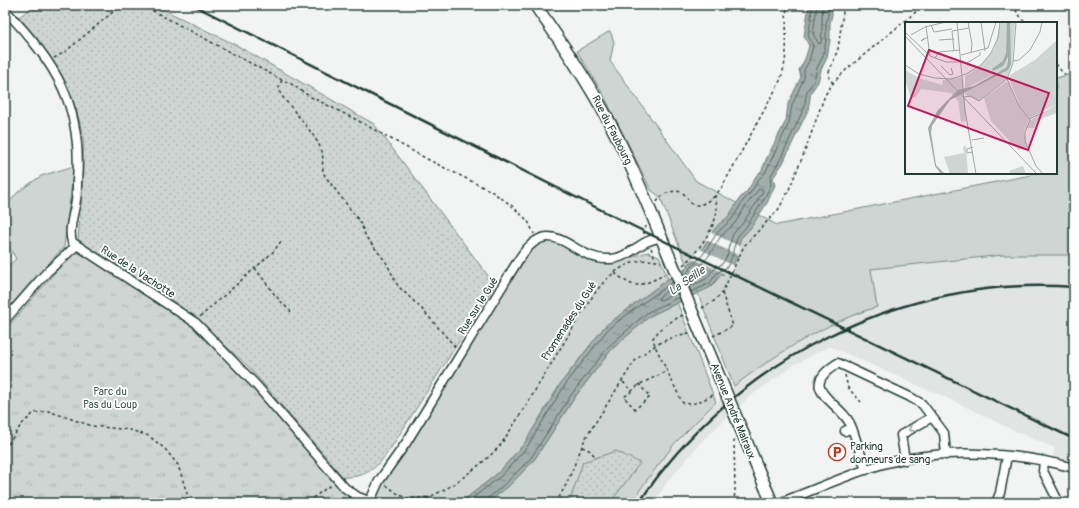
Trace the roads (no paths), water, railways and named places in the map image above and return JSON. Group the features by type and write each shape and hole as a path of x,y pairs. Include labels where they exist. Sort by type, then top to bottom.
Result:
{"main road":[{"name":"Rue du Faubourg","path":"535,5 567,50 595,95 624,152 693,314"},
{"name":"Avenue André Malraux","path":"693,314 772,503"}],"street":[{"path":"5,10 24,30 49,62 64,90 77,131 79,164 70,238 72,242 77,245 47,272 5,320"},
{"name":"Rue sur le Gué","path":"369,502 379,481 406,443 524,252 531,244 536,240 546,237 555,238 592,256 609,260 623,256 648,242 661,237"},
{"name":"Rue de la Vachotte","path":"77,245 196,323 257,386 346,488 369,502"},
{"path":"866,470 848,429 849,420 826,398 819,387 820,378 828,369 838,363 922,404 944,432 946,455"},
{"path":"905,460 901,435 932,417"},
{"path":"779,503 888,463 946,455 1007,456 1044,461 1074,468"},
{"path":"996,503 1000,493 1007,456"},
{"path":"1044,461 1043,471 1059,503"}],"water":[{"name":"La Seille","path":"809,5 832,5 830,40 827,58 821,70 818,82 811,92 808,110 783,163 773,178 775,185 767,203 750,229 741,238 737,251 738,256 730,270 720,276 711,287 650,316 611,350 575,397 534,460 509,486 487,503 458,503 498,473 524,444 561,383 605,326 668,279 680,274 701,251 713,231 728,217 740,198 748,190 756,176 762,170 767,157 786,121 788,104 801,77 799,70 805,59 809,46 804,36"}],"railway":[{"path":"193,5 635,227 1074,439"},
{"path":"639,503 678,452 723,407 773,368 828,336 886,312 947,295 1010,287 1074,287"}],"place":[{"name":"Parking donneurs de sang","path":"837,452"}],"park label":[{"name":"Parc du Pas du Loup","path":"110,397"}]}
